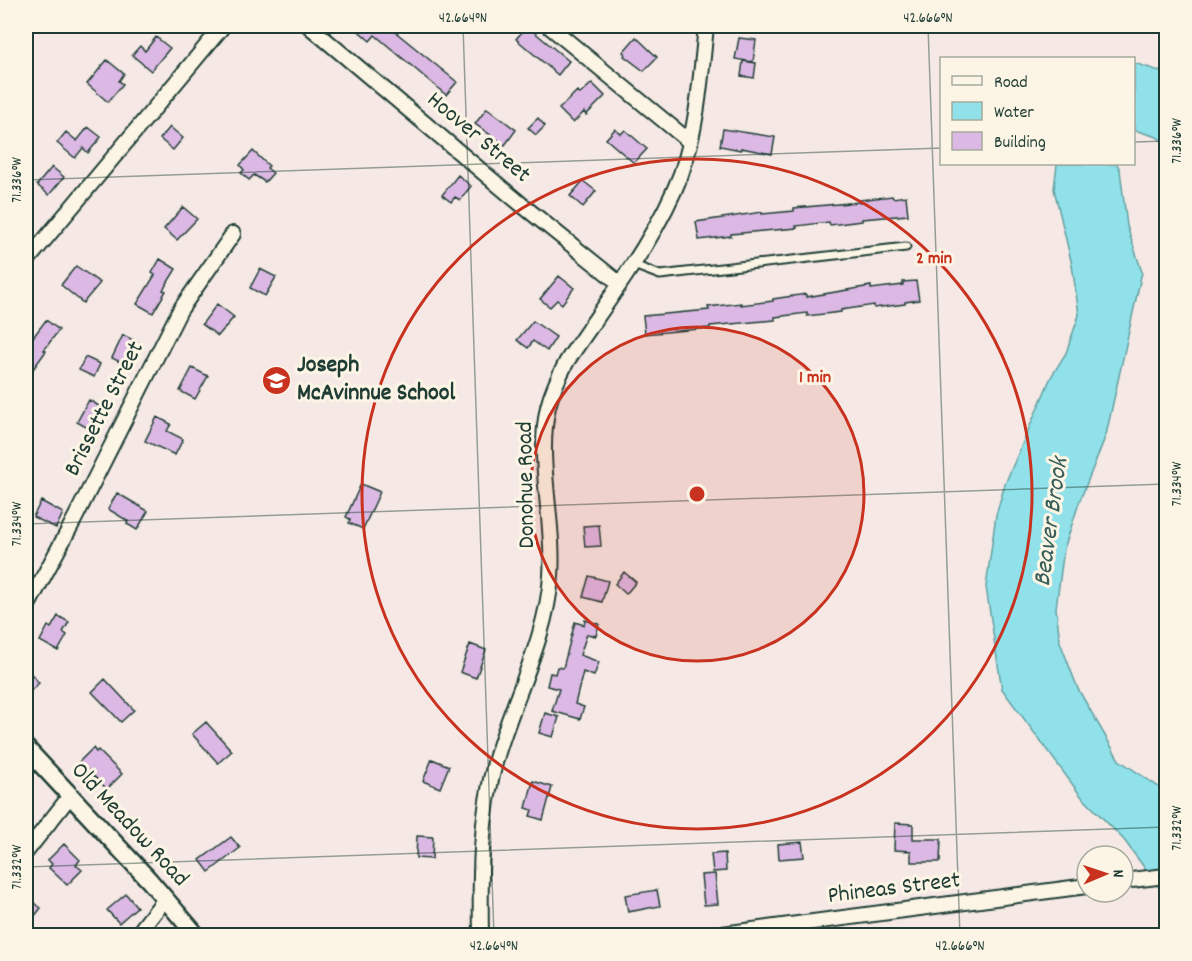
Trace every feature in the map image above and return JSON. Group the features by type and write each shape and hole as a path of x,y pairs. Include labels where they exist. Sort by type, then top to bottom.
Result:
{"street":[{"path":"26,262 223,26"},
{"name":"Hoover Street","path":"309,26 522,205 620,283"},
{"path":"549,26 690,142"},
{"name":"Donohue Road","path":"481,936 482,847 488,790 503,737 539,634 549,591 552,549 544,439 548,408 555,385 567,361 659,221 673,192 690,142 699,95 706,26"},
{"name":"Brissette Street","path":"26,609 74,520 180,310 233,234"},
{"name":"Old Meadow Road","path":"26,748 197,936"},
{"path":"26,852 70,796"},
{"path":"1135,880 1167,876"},
{"name":"Phineas Street","path":"707,936 1075,888"},
{"path":"136,936 165,899"}],"lane":[{"path":"631,264 660,275 906,247"}],"water":[{"path":"1135,63 1166,73 1166,144 1157,137 1135,130"},
{"name":"Beaver Brook","path":"1057,165 1118,165 1127,226 1142,272 1106,435 1079,503 1064,549 1056,608 1060,642 1078,689 1119,760 1166,792 1166,897 1135,855 1135,844 1127,844 1081,796 1002,689 986,587 996,515 1005,484 1051,377 1066,353 1079,315 1072,265 1054,189"}],"building":[{"path":"353,26 388,26 457,82 446,95 375,35 370,41"},
{"path":"527,26 569,61 558,75 516,39"},
{"path":"156,37 170,48 151,71 132,55 140,46 145,51"},
{"path":"636,37 657,57 644,71 624,56 623,52"},
{"path":"739,38 756,40 753,62 735,59"},
{"path":"107,60 124,74 119,81 123,84 108,102 87,84"},
{"path":"743,61 756,63 754,78 741,76"},
{"path":"592,83 605,96 586,115 584,112 573,123 559,109 577,91 580,94"},
{"path":"487,108 516,130 505,145 475,124"},
{"path":"538,118 545,126 536,135 528,128"},
{"path":"88,127 101,137 88,153 83,148 75,158 57,143 66,132 77,141"},
{"path":"170,127 183,138 173,150 160,139"},
{"path":"615,129 621,134 625,130 647,149 634,163 606,139"},
{"path":"723,129 775,137 772,154 720,146"},
{"path":"253,151 273,173 265,182 254,175 249,180 241,173 244,170 240,165"},
{"path":"52,167 64,177 49,195 37,185"},
{"path":"458,175 471,186 460,200 455,197 451,202 442,195"},
{"path":"583,181 596,191 583,207 570,196"},
{"path":"892,196 893,198 906,196 908,215 862,219 862,221 830,225 829,222 699,240 696,222 762,212 762,214 794,211 794,208 860,202 859,200"},
{"path":"183,207 197,219 177,240 164,229"},
{"path":"160,259 176,269 153,313 137,304 155,275 152,273"},
{"path":"76,266 100,283 83,303 61,285"},
{"path":"260,269 276,277 265,296 250,288"},
{"path":"559,276 574,288 562,304 557,300 550,307 540,299"},
{"path":"916,281 919,300 905,302 905,304 874,308 874,305 841,310 841,312 807,316 807,313 775,317 775,320 645,334 643,316 709,310 708,307 773,301 773,299 806,294 806,297 871,286 871,289 903,285 903,282"},
{"path":"217,304 234,317 218,336 202,324"},
{"path":"46,320 59,330 26,379 26,337 31,340"},
{"path":"533,321 556,337 547,351 533,341 528,348 517,340"},
{"path":"123,335 139,343 128,366 112,358"},
{"path":"85,357 100,364 94,377 79,370"},
{"path":"192,368 208,376 195,399 180,391"},
{"path":"89,400 109,412 97,433 77,422"},
{"path":"157,417 171,424 167,431 183,439 175,455 145,441"},
{"path":"361,484 380,492 363,529 349,523 350,519 346,517"},
{"path":"117,493 148,511 137,530 127,524 128,521 108,509"},
{"path":"41,501 63,513 56,528 33,517"},
{"path":"599,525 601,546 585,547 583,526"},
{"path":"624,572 636,582 626,594 615,584"},
{"path":"589,576 608,581 602,602 583,597"},
{"path":"58,616 69,622 63,632 67,635 58,651 40,641 48,626 51,628"},
{"path":"585,620 599,624 596,636 587,634 580,655 599,662 594,676 583,672 575,704 584,707 580,719 552,711 559,689 547,686 550,673 555,674 557,667 563,668 575,622 584,625"},
{"path":"470,644 486,650 476,678 460,672"},
{"path":"26,668 39,683 26,695"},
{"path":"105,679 134,710 121,722 92,692"},
{"path":"545,713 559,717 553,737 539,733"},
{"path":"206,722 232,751 218,763 192,734"},
{"path":"93,748 96,752 98,750 122,774 107,789 79,762"},
{"path":"432,759 449,766 440,788 423,781"},
{"path":"533,781 552,787 543,820 530,816 532,810 526,808"},
{"path":"895,823 913,824 913,839 941,839 940,862 911,862 911,851 894,850"},
{"path":"417,836 433,837 432,859 416,858"},
{"path":"231,837 240,848 209,872 200,860"},
{"path":"802,842 804,857 779,859 778,844"},
{"path":"64,844 80,860 76,865 82,870 67,885 49,868 52,864 48,860"},
{"path":"725,853 726,871 713,872 711,854"},
{"path":"715,874 718,904 704,905 701,875"},
{"path":"657,890 660,906 628,912 625,895"},
{"path":"126,894 137,907 119,923 107,910"},
{"path":"26,896 41,908 26,927"}],"place":[{"name":"Joseph McAvinnue School","path":"276,380"}]}
